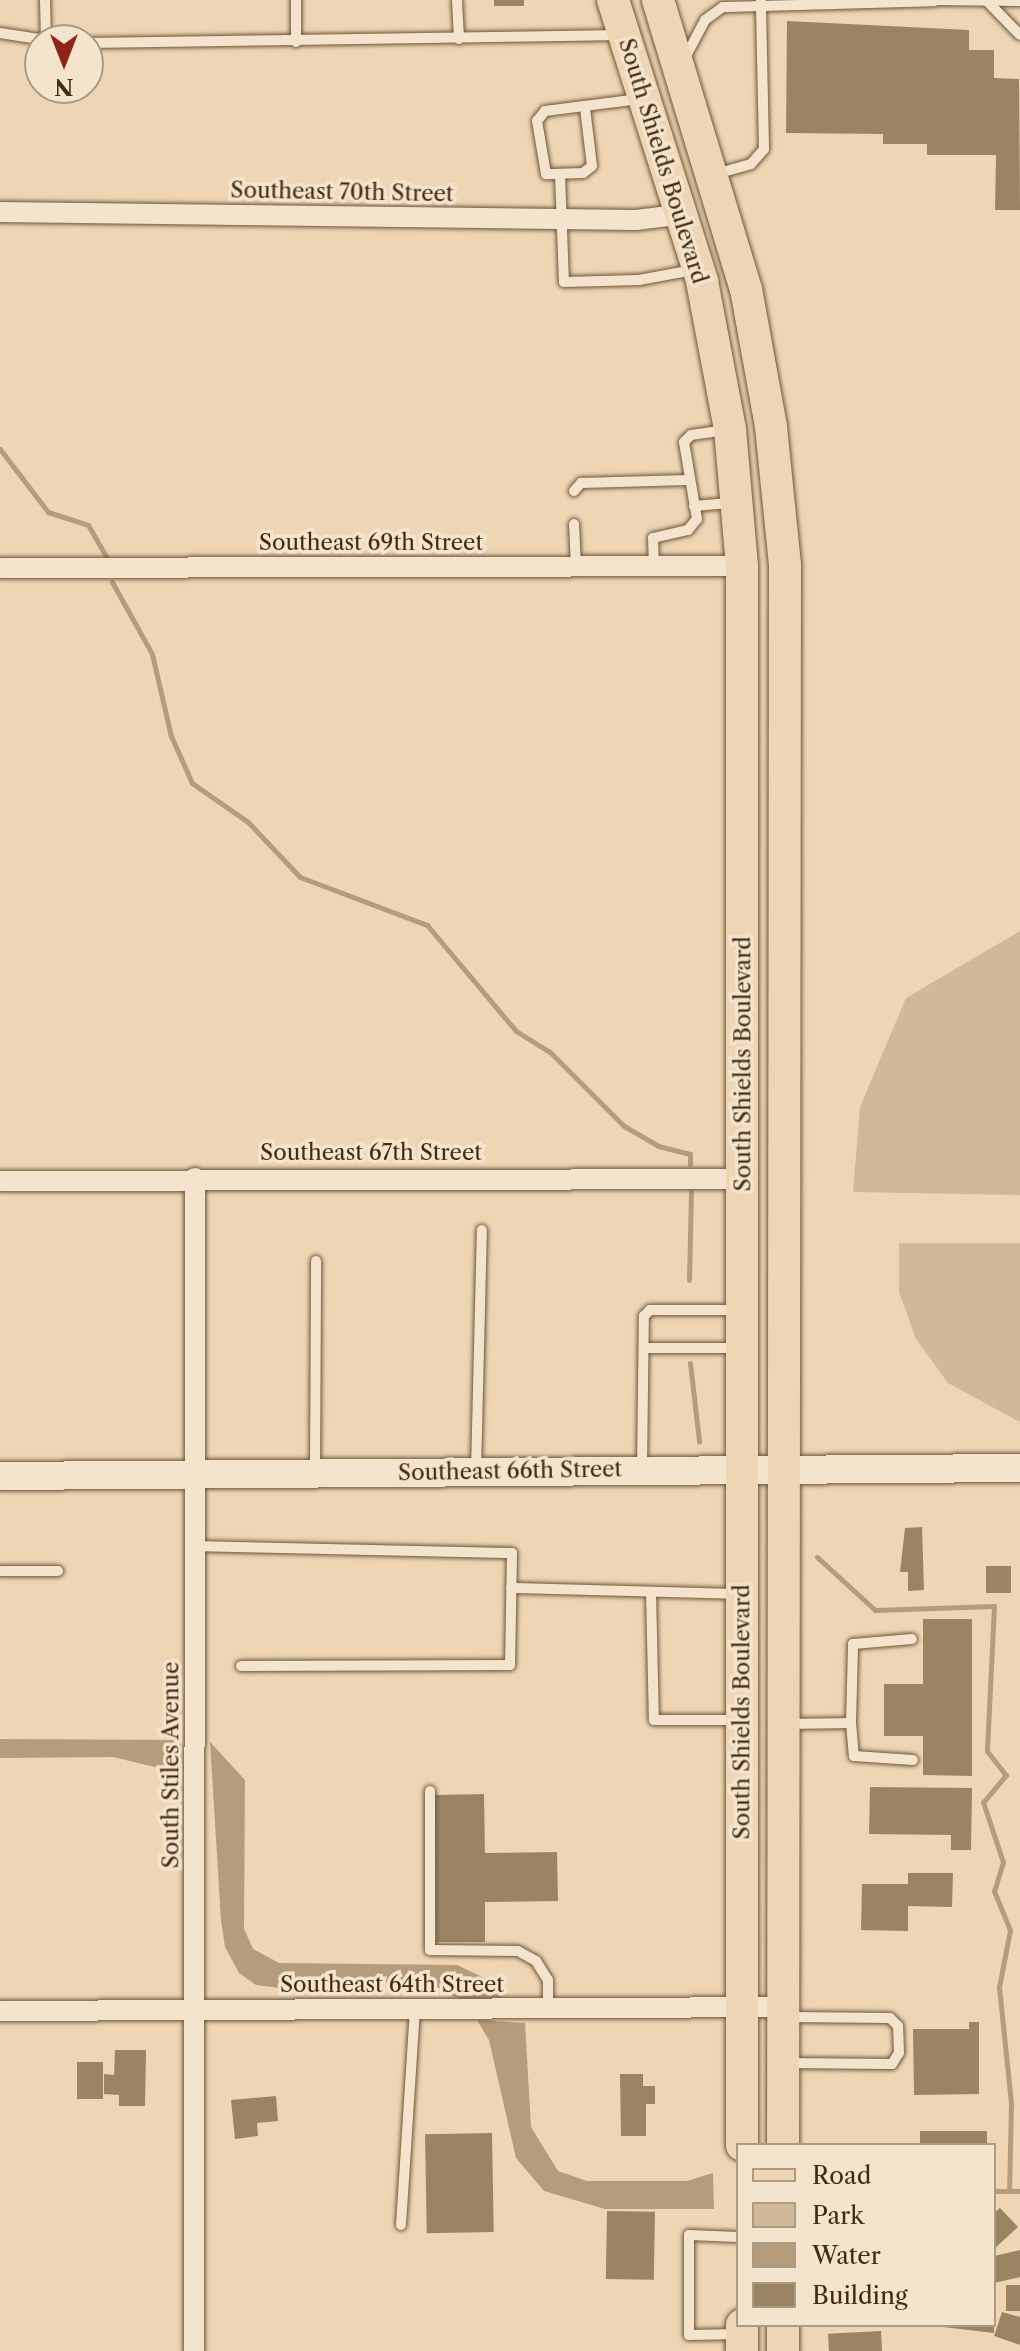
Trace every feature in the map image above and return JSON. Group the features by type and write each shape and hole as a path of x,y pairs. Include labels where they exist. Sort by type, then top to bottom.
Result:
{"main road":[{"name":"South Shields Boulevard","path":"613,0 684,214 699,269 730,429 742,566 742,2143"},
{"name":"South Shields Boulevard","path":"658,0 714,175 757,339 785,565 787,1468 783,2143"},
{"path":"783,2327 783,2351"}],"street":[{"name":"Southeast 70th Street","path":"0,212 561,219 684,214"},
{"name":"Southeast 69th Street","path":"0,568 742,566"},
{"name":"Southeast 67th Street","path":"0,1181 195,1178 743,1179"},
{"name":"South Stiles Avenue","path":"194,2351 195,1178"},
{"name":"Southeast 66th Street","path":"0,1476 1020,1468"},
{"name":"Southeast 64th Street","path":"0,2011 742,2007 783,2012"}],"lane":[{"path":"45,0 45,24"},
{"path":"296,0 296,42"},
{"path":"457,0 459,39"},
{"path":"987,1 1020,35"},
{"path":"680,67 705,20 723,7 761,2 1020,1"},
{"path":"714,175 751,164 764,149 761,2"},
{"path":"0,33 24,37"},
{"path":"104,43 624,35"},
{"path":"585,108 595,161 589,171 560,174 541,171 537,121 545,111 645,98"},
{"path":"560,174 564,282 639,280 699,269"},
{"path":"654,566 653,538 688,530 697,519 684,442 691,435 730,429"},
{"path":"574,491 581,483 689,480"},
{"path":"694,506 738,502"},
{"path":"574,524 576,566"},
{"path":"476,1473 482,1230"},
{"path":"315,1474 316,1261"},
{"path":"642,1469 644,1348 650,1310 743,1310"},
{"path":"644,1348 743,1348"},
{"path":"196,1546 512,1553 510,1665 241,1666"},
{"path":"0,1571 58,1571"},
{"path":"511,1588 742,1594"},
{"path":"651,1592 654,1720 742,1719"},
{"path":"912,1639 853,1644 851,1723 854,1756 913,1760"},
{"path":"784,1724 851,1723"},
{"path":"430,1791 430,1950 518,1951 536,1961 548,1980 548,2008"},
{"path":"401,2225 415,2009"},
{"path":"783,2012 890,2018 898,2026 899,2053 892,2064 783,2063"},
{"path":"736,2237 689,2235 689,2335 742,2337"}],"green space":[{"path":"1020,931 1020,1195 853,1192 860,1107 906,998"},
{"path":"899,1243 1020,1243 1020,1422 948,1383 916,1339 899,1292"}],"water":[{"path":"0,1739 181,1740 181,1759 176,1772 113,1757 0,1758"},
{"path":"210,1742 245,1780 244,1929 253,1949 279,1963 457,1965 493,1982 503,2000 460,2000 424,1980 287,1989 256,1985 239,1973 225,1947 221,1920"},
{"path":"477,2020 525,2023 531,2127 558,2171 587,2181 687,2181 713,2173 714,2209 605,2209 544,2191 516,2158 489,2040"}],"building":[{"path":"494,0 524,0 524,6 494,6"},
{"path":"787,21 969,30 969,50 994,50 994,78 1019,79 1020,210 995,210 996,155 927,155 927,144 883,144 883,134 786,133"},
{"path":"922,1527 924,1590 908,1591 908,1572 900,1572 905,1528"},
{"path":"986,1566 1011,1566 1011,1593 986,1593"},
{"path":"923,1619 972,1619 972,1776 923,1775 923,1736 884,1736 884,1684 923,1684"},
{"path":"870,1787 972,1788 971,1850 951,1850 951,1835 869,1834"},
{"path":"484,1794 485,1853 557,1852 558,1901 485,1902 485,1942 436,1942 435,1795"},
{"path":"908,1873 953,1873 952,1907 908,1906 908,1931 861,1930 862,1884 908,1884"},
{"path":"969,2022 979,2022 979,2094 914,2095 913,2029 969,2029"},
{"path":"115,2050 146,2050 145,2106 119,2106 119,2095 104,2094 104,2074 114,2075"},
{"path":"77,2062 103,2062 103,2099 77,2099"},
{"path":"620,2074 643,2074 643,2086 655,2086 655,2104 646,2104 646,2136 621,2136"},
{"path":"276,2096 278,2121 257,2123 258,2136 235,2139 231,2100"},
{"path":"920,2131 987,2131 987,2143 920,2143"},
{"path":"492,2133 494,2232 427,2233 425,2134"},
{"path":"1000,2208 1018,2227 996,2247 996,2211"},
{"path":"607,2211 655,2212 654,2280 606,2279"},
{"path":"1020,2250 1020,2277 996,2283 996,2256"},
{"path":"1006,2285 1020,2285 1020,2311 1006,2311"},
{"path":"1002,2312 1020,2317 1020,2345 994,2336"},
{"path":"943,2327 994,2327 994,2333"},
{"path":"881,2331 882,2351 829,2351 828,2334"}],"waterway":[{"path":"0,449 48,512 88,525 107,558"},
{"path":"112,582 152,654 171,736 192,783 248,822 300,877 427,925 516,1031 550,1052 624,1126 658,1146 690,1154 690,1164"},
{"path":"689,1280 691,1192"},
{"path":"690,1363 699,1441"},
{"path":"817,1557 875,1610 994,1606 987,1751 1006,1775 983,1802 1003,1862 994,1891 1010,1930 999,1987 1011,2104 1009,2191"},
{"path":"996,2191 1020,2191"}]}
